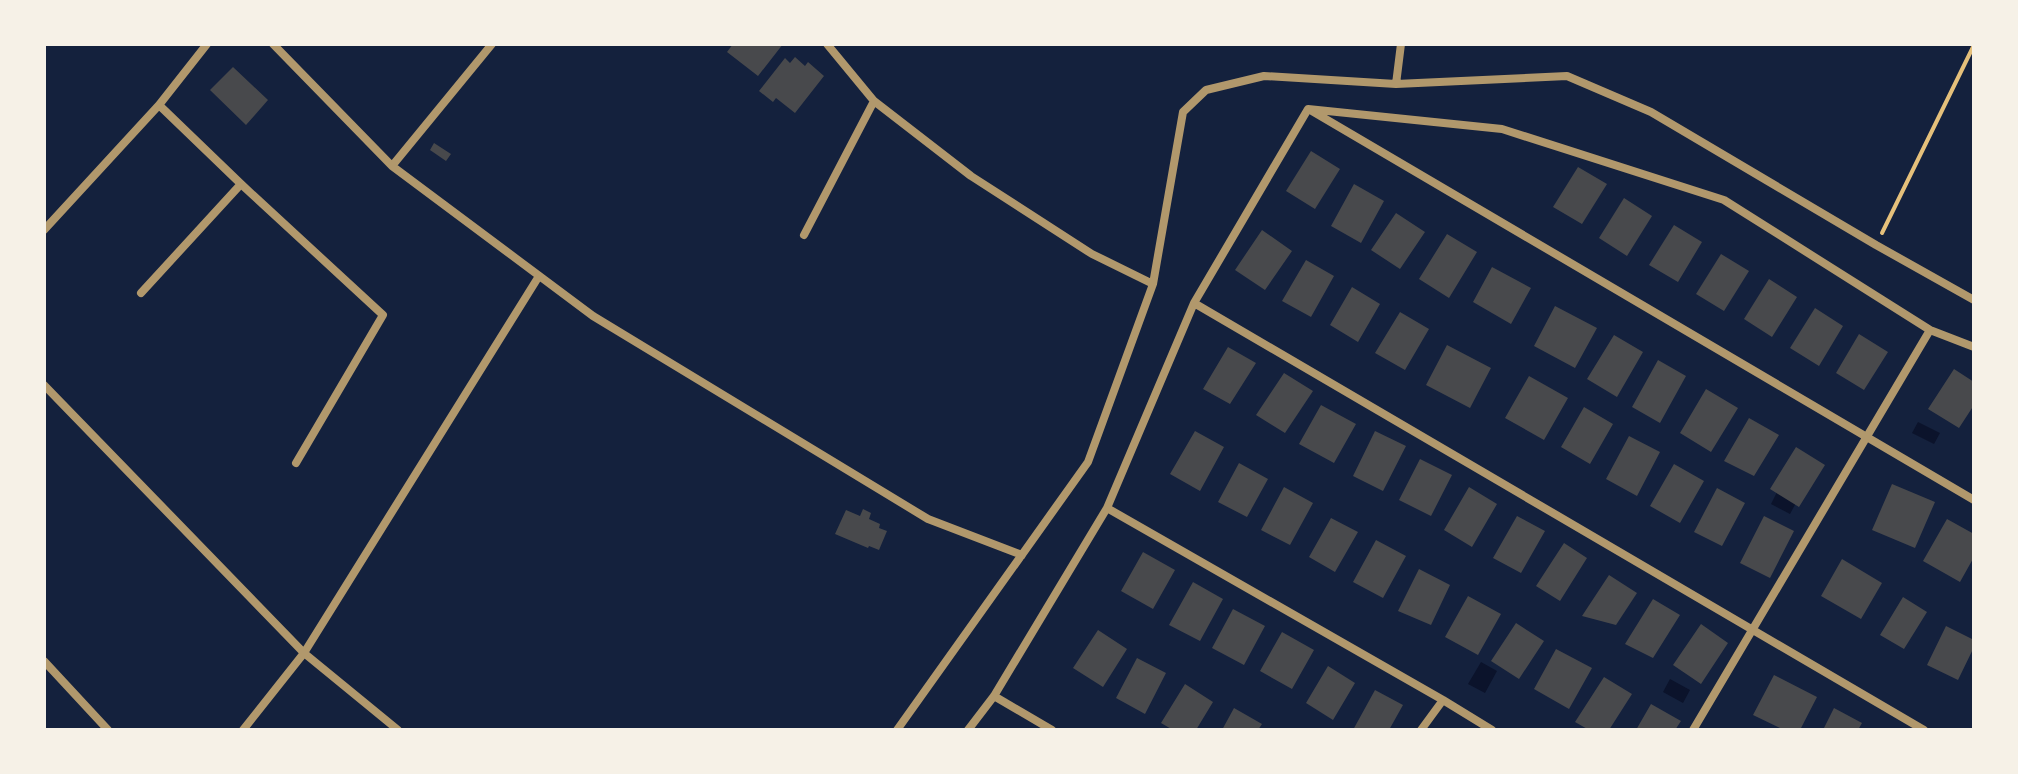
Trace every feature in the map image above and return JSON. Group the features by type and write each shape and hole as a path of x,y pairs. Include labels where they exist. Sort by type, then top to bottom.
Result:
{"street":[{"path":"44,230 159,105 207,44"},
{"path":"273,44 392,166 593,316 928,519 1022,555"},
{"path":"392,166 492,44"},
{"path":"827,44 874,101 971,176 1092,254 1153,284"},
{"path":"1396,84 1401,44"},
{"path":"897,730 1088,462 1153,284 1183,112 1206,90 1264,76 1396,84 1567,76 1651,112 1974,300"},
{"path":"804,235 874,101"},
{"path":"159,105 383,315 296,463"},
{"path":"968,730 994,696 1107,508 1194,303 1308,109"},
{"path":"1308,109 1502,129 1724,200 1930,330 1974,347"},
{"path":"1308,109 1974,500"},
{"path":"141,293 241,184"},
{"path":"243,730 304,653 539,276"},
{"path":"1194,303 1924,730"},
{"path":"1693,730 1930,330"},
{"path":"44,385 304,653 398,730"},
{"path":"1107,508 1492,730"},
{"path":"44,661 108,730"},
{"path":"994,696 1052,730"},
{"path":"1421,730 1443,700"}],"path":[{"path":"1876,245 1974,45"}],"water":[{"path":"1918,422 1940,433 1934,444 1912,433"},
{"path":"1778,490 1797,501 1790,514 1771,504"},
{"path":"1481,662 1497,671 1485,693 1468,684"},
{"path":"1670,679 1690,690 1683,703 1663,692"}],"building":[{"path":"733,44 783,44 758,76 727,52"},
{"path":"795,57 805,66 808,62 824,76 795,113 776,98 773,102 759,91 785,58 790,63"},
{"path":"233,67 268,100 246,125 210,90"},
{"path":"434,143 451,154 446,161 430,150"},
{"path":"1311,151 1340,169 1315,209 1286,191"},
{"path":"1578,167 1607,184 1582,224 1553,207"},
{"path":"1354,184 1384,201 1361,243 1331,226"},
{"path":"1624,198 1652,216 1627,256 1599,238"},
{"path":"1396,213 1425,232 1400,269 1371,250"},
{"path":"1674,225 1702,242 1678,282 1649,265"},
{"path":"1262,230 1292,251 1265,290 1235,270"},
{"path":"1447,234 1477,252 1449,298 1419,279"},
{"path":"1721,254 1749,271 1724,311 1696,294"},
{"path":"1306,260 1334,276 1311,317 1282,301"},
{"path":"1492,267 1531,288 1511,324 1473,302"},
{"path":"1769,279 1797,297 1772,337 1744,319"},
{"path":"1352,287 1380,304 1358,342 1330,325"},
{"path":"1555,306 1597,328 1575,368 1534,346"},
{"path":"1815,308 1843,326 1819,366 1790,348"},
{"path":"1400,312 1429,329 1405,370 1375,353"},
{"path":"1859,334 1888,352 1864,390 1836,373"},
{"path":"1614,335 1643,352 1617,397 1587,379"},
{"path":"1447,345 1491,368 1470,408 1426,385"},
{"path":"1228,347 1256,363 1230,404 1203,389"},
{"path":"1658,360 1686,376 1660,423 1632,407"},
{"path":"1954,369 1974,382 1974,405 1959,428 1928,409"},
{"path":"1284,373 1313,391 1285,433 1256,415"},
{"path":"1529,376 1568,398 1544,440 1505,418"},
{"path":"1706,389 1738,408 1711,452 1680,433"},
{"path":"1321,405 1356,424 1334,463 1299,444"},
{"path":"1584,407 1613,424 1590,464 1561,447"},
{"path":"1749,418 1779,435 1754,476 1724,461"},
{"path":"1195,431 1224,447 1200,491 1170,474"},
{"path":"1375,431 1406,446 1383,491 1353,476"},
{"path":"1629,436 1660,452 1637,496 1606,479"},
{"path":"1796,447 1825,465 1799,507 1770,489"},
{"path":"1420,459 1452,475 1431,516 1399,500"},
{"path":"1239,463 1268,479 1247,517 1218,502"},
{"path":"1674,464 1704,481 1680,523 1650,506"},
{"path":"1892,484 1935,502 1915,548 1872,530"},
{"path":"1284,487 1313,503 1290,545 1261,530"},
{"path":"1469,487 1497,504 1472,547 1444,530"},
{"path":"1717,488 1745,503 1722,546 1694,532"},
{"path":"863,509 871,513 869,519 887,531 879,550 835,534 846,510 860,516"},
{"path":"1517,516 1545,531 1521,573 1493,558"},
{"path":"1764,516 1794,531 1770,578 1740,563"},
{"path":"1331,518 1358,532 1335,572 1309,557"},
{"path":"1947,519 1974,534 1974,557 1960,582 1923,561"},
{"path":"1376,540 1406,556 1383,598 1353,582"},
{"path":"1564,543 1587,558 1560,601 1536,586"},
{"path":"1143,552 1175,570 1153,609 1121,591"},
{"path":"1842,559 1882,583 1861,619 1821,596"},
{"path":"1419,569 1450,585 1431,625 1398,611"},
{"path":"1609,575 1637,593 1616,625 1582,616"},
{"path":"1193,582 1223,599 1200,641 1169,625"},
{"path":"1468,596 1501,614 1478,655 1445,637"},
{"path":"1903,597 1927,612 1904,649 1880,635"},
{"path":"1653,599 1680,615 1653,658 1625,644"},
{"path":"1233,609 1265,626 1244,665 1212,648"},
{"path":"1516,623 1544,641 1519,679 1491,661"},
{"path":"1701,624 1728,643 1701,684 1673,665"},
{"path":"1946,626 1974,640 1974,647 1958,680 1927,665"},
{"path":"1098,630 1127,649 1103,687 1073,668"},
{"path":"1282,632 1314,650 1292,689 1260,671"},
{"path":"1556,649 1592,668 1569,709 1534,689"},
{"path":"1137,658 1166,673 1145,714 1116,698"},
{"path":"1328,666 1355,683 1333,720 1306,703"},
{"path":"1774,675 1817,697 1800,730 1784,730 1753,715"},
{"path":"1604,677 1632,694 1609,730 1589,730 1575,722"},
{"path":"1185,684 1213,702 1196,730 1173,730 1161,723"},
{"path":"1375,690 1403,705 1389,730 1353,730"},
{"path":"1651,704 1681,721 1675,730 1636,730"},
{"path":"1234,708 1262,724 1258,730 1222,730"},
{"path":"1834,708 1862,723 1858,730 1823,730"}]}
